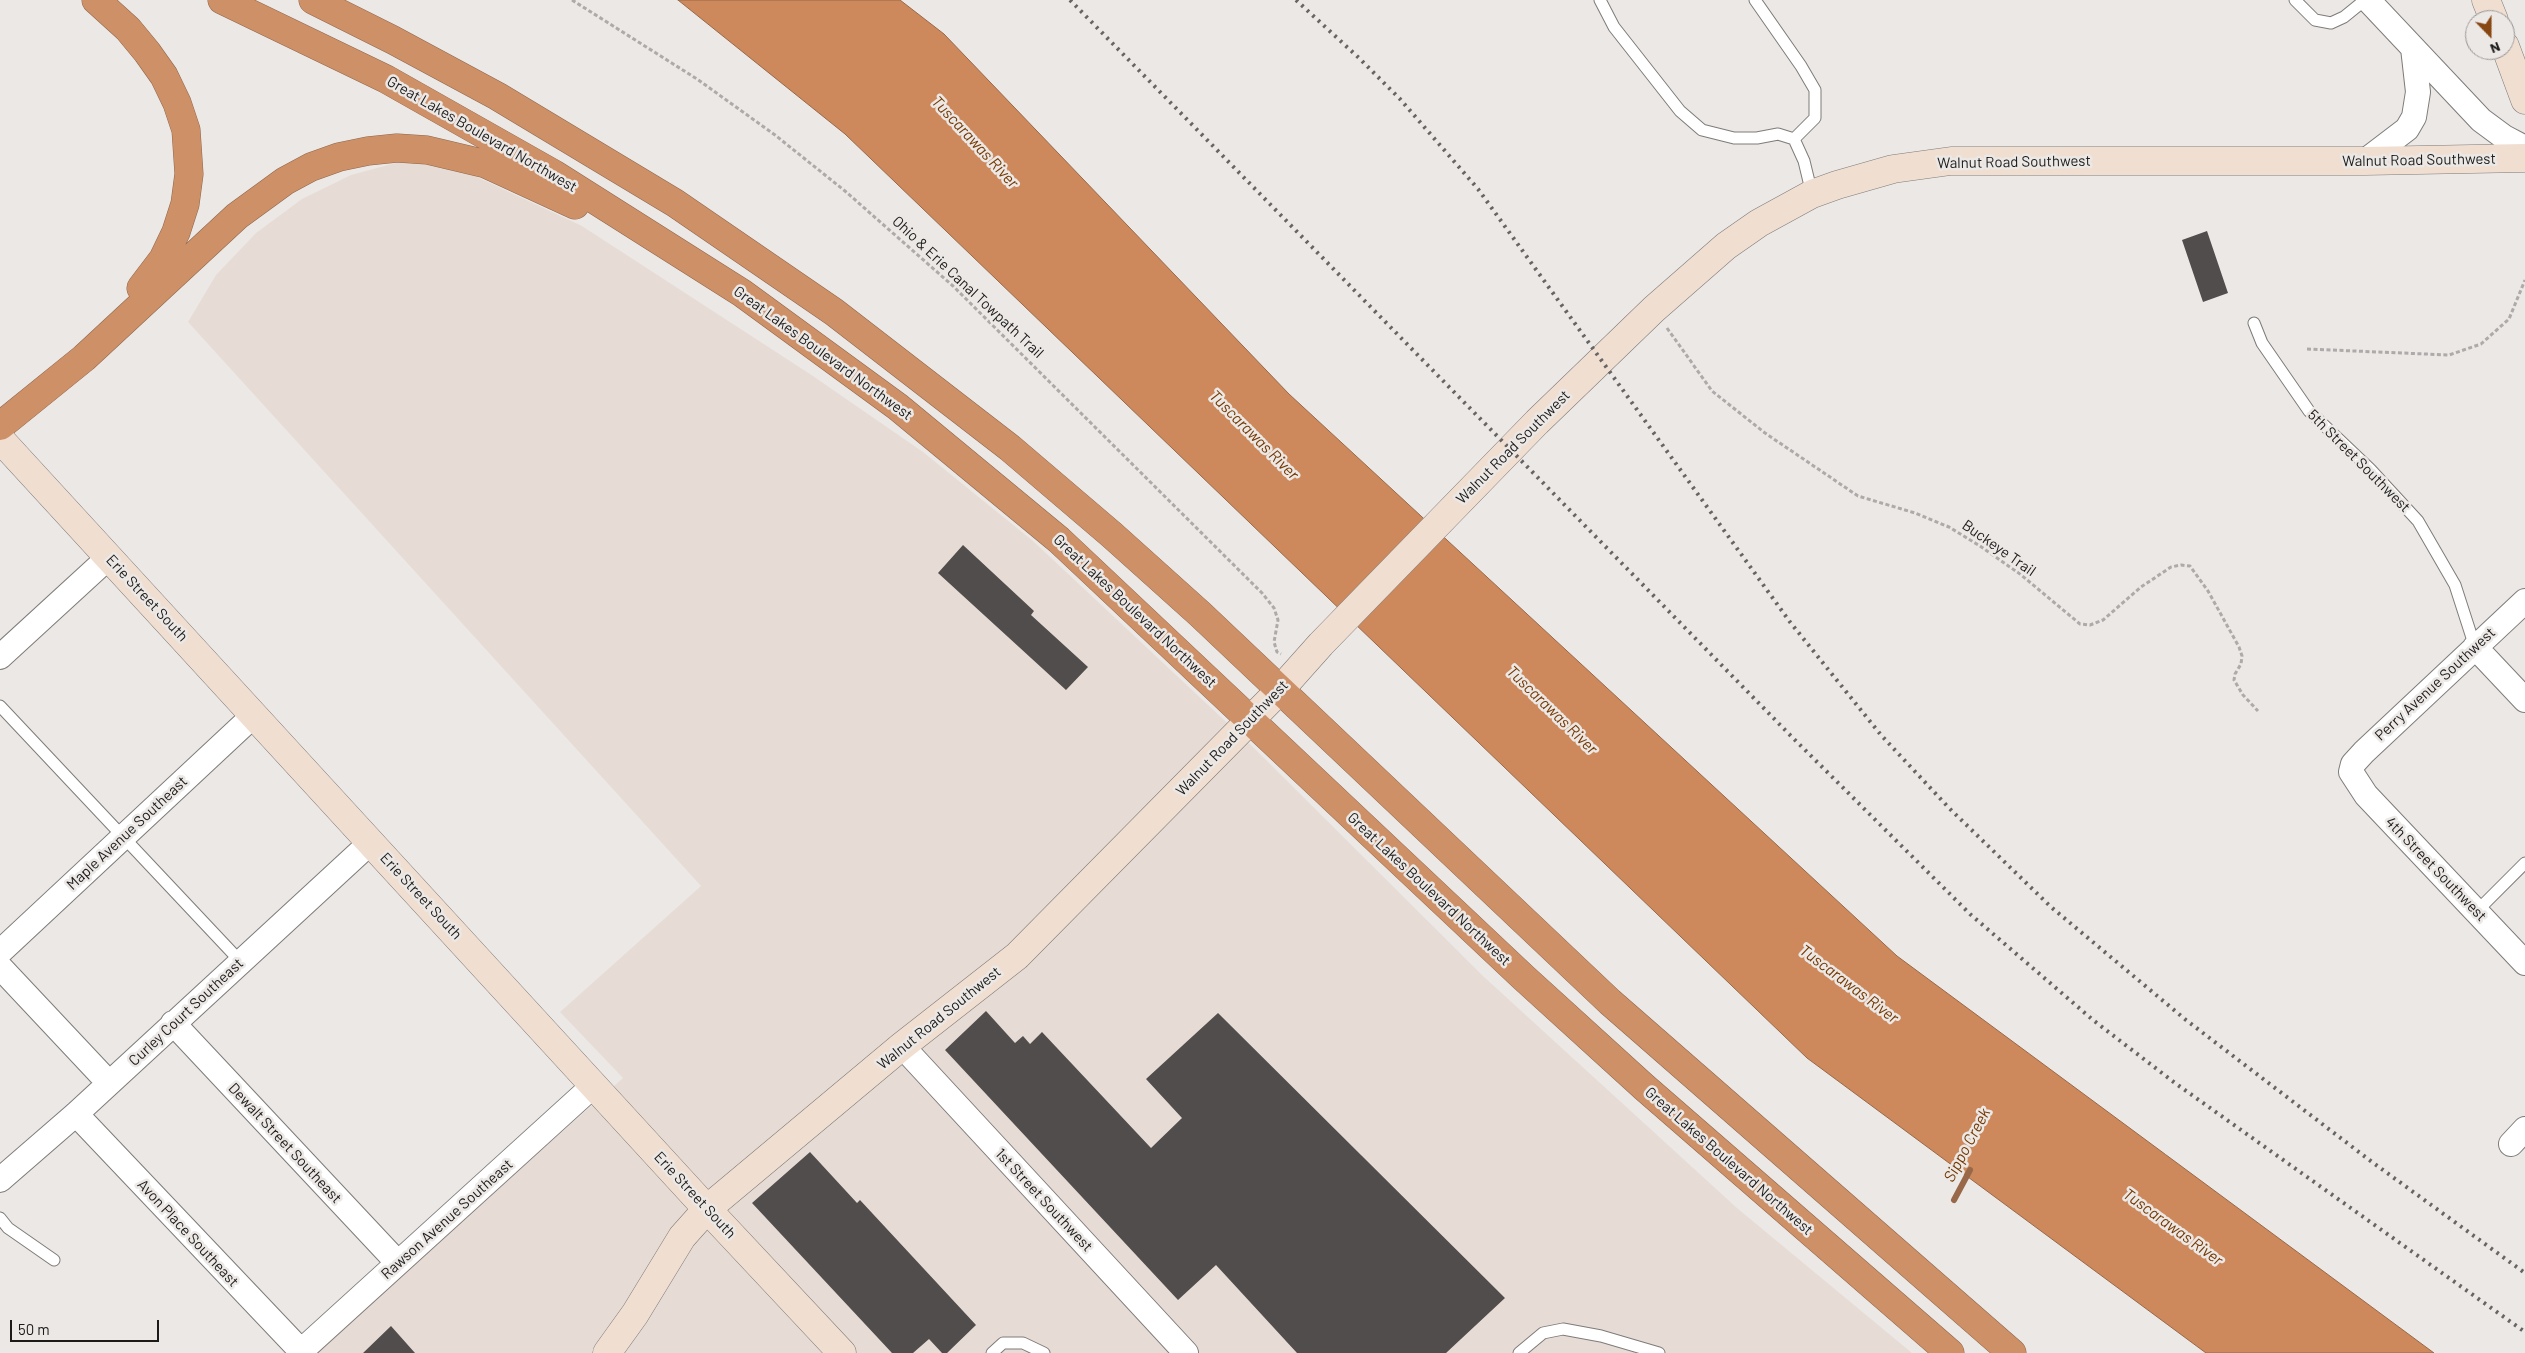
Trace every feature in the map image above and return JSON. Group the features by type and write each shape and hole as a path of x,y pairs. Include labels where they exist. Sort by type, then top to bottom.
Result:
{"highway":[{"path":"0,425 34,388 106,326 137,294 164,258 176,232 185,204 189,160 186,130 177,102 147,52 128,29 96,0"},
{"name":"Great Lakes Boulevard Northwest","path":"222,0 306,39 464,122 562,179 707,270 815,345 979,472 1059,540 1523,978 1630,1074 1950,1353"},
{"path":"313,0 488,91 675,203 826,306 1010,448 1112,535 1280,690 1610,1002 2012,1353"},
{"path":"0,425 84,358 260,197 311,167 339,157 397,148 427,150 486,164 522,179 707,270"}],"main road":[{"path":"2510,60 2525,100"},
{"name":"Walnut Road Southwest","path":"607,1353 635,1314 678,1244 707,1209 902,1046 1017,956 1251,720 1321,644 1482,477 1654,309 1726,246 1765,219 1812,194 1837,185 1893,169 1951,161 2365,162 2525,158"},
{"name":"Erie Street South","path":"0,439 707,1209 842,1353"}],"street":[{"path":"2366,0 2481,120 2504,137 2525,148"},
{"path":"2365,162 2407,129 2414,117 2418,92 2413,48"},
{"path":"0,657 109,557"},
{"name":"Perry Avenue Southwest","path":"2351,772 2353,764 2364,752 2525,600"},
{"name":"5th Street Southwest","path":"2475,647 2525,700"},
{"name":"Maple Avenue Southeast","path":"0,952 254,715"},
{"name":"4th Street Southwest","path":"2351,772 2366,795 2525,962"},
{"name":"Curley Court Southeast","path":"0,1180 76,1114 371,842"},
{"path":"0,967 109,1083"},
{"name":"Dewalt Street Southeast","path":"173,1023 398,1264"},
{"name":"1st Street Southwest","path":"902,1046 1186,1353"},
{"name":"Rawson Avenue Southeast","path":"300,1352 594,1085"},
{"name":"Avon Place Southeast","path":"76,1114 300,1352"}],"lane":[{"path":"1600,0 1614,27 1680,111 1702,130 1734,138 1757,138 1778,134 1794,140 1804,161 1812,194"},
{"path":"1755,0 1816,90 1815,118 1794,140"},
{"path":"2295,0 2314,20 2330,23 2344,17 2366,0"},
{"name":"5th Street Southwest","path":"2254,323 2262,343 2309,411 2370,469 2418,520 2455,585 2475,647"},
{"path":"0,706 240,961"},
{"path":"2477,911 2525,864"},
{"path":"0,1218 8,1228 54,1260"},
{"path":"1520,1353 1543,1333 1563,1329 1601,1336 1659,1353"},
{"path":"992,1353 1002,1343 1023,1343 1044,1353"}],"path":[{"name":"Ohio & Erie Canal Towpath Trail","path":"572,0 697,79 775,135 845,191 953,286 1262,593 1274,608 1278,620 1274,642 1277,652"},
{"path":"2307,349 2449,355 2481,344 2510,318 2525,280"},
{"name":"Buckeye Trail","path":"1666,325 1712,390 1765,433 1858,496 1915,513 1949,528 2020,574 2080,624 2090,625 2103,620 2141,587 2171,567 2190,566 2208,591 2239,647 2242,656 2241,664 2234,680 2243,695 2258,710"}],"shaded area":[{"path":"403,161 460,169 582,226 810,374 923,452 1033,541 1255,749 1483,976 1737,1208 1912,1353 311,1353 623,1078 560,1012 701,886 188,322 216,275 256,233 302,199 351,175"}],"water":[{"name":"Tuscarawas River","path":"678,0 900,0 944,34 1289,394 1897,956 2434,1353 2206,1353 1807,1058 845,134"}],"building":[{"path":"2207,231 2228,293 2203,302 2182,240"},
{"path":"963,545 1034,611 1031,615 1088,667 1066,690 938,573"},
{"path":"986,1011 1015,1043 1023,1036 1030,1044 1042,1032 1151,1148 1182,1118 1146,1079 1218,1013 1505,1298 1446,1353 1297,1353 1216,1265 1178,1300 945,1050"},
{"path":"810,1152 857,1203 860,1200 976,1325 947,1353 942,1353 929,1339 913,1353 892,1353 752,1203"},
{"path":"391,1326 415,1353 363,1353"}],"waterway":[{"name":"Sippo Creek","path":"1954,1200 1970,1170"}],"railway":[{"path":"1070,0 1791,736 1970,914 2093,1020 2175,1083 2525,1332"},
{"path":"1296,0 1400,99 1478,189 1790,622 1881,735 1949,808 2051,907 2186,1020 2372,1162 2525,1273"}]}
